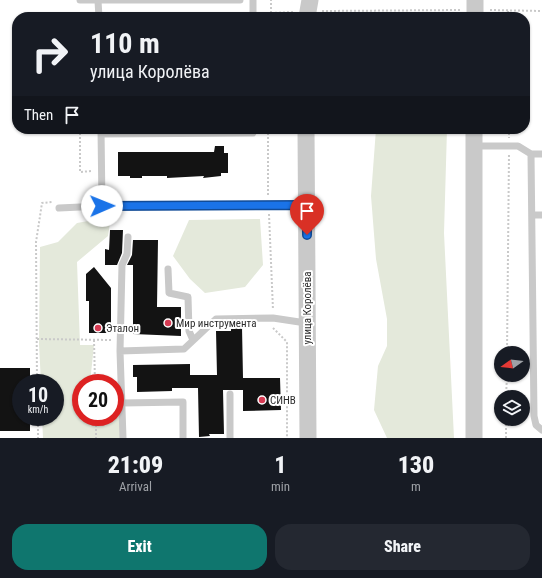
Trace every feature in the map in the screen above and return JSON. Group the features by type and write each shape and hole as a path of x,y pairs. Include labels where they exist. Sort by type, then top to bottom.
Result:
{"street":[{"name":"улица Королёва","path":"306,134 306,323 308,438"},
{"path":"474,134 474,438"}],"lane":[{"path":"80,0 240,0"},
{"path":"253,0 253,12"},
{"path":"98,1 99,12"},
{"path":"101,134 102,206"},
{"path":"474,146 518,146 531,154 542,154"},
{"path":"531,154 534,416 536,425 542,430"},
{"path":"58,205 307,205"},
{"path":"532,215 542,215"},
{"path":"121,374 120,340 122,265 127,254 128,237"},
{"path":"168,269 169,293 188,296 189,331 193,340"},
{"path":"120,351 184,349 216,319 273,318 306,323"},
{"path":"230,394 230,438"},
{"path":"124,403 183,402 183,438"},
{"path":"123,426 123,438"}],"path":[{"path":"271,0 271,12"},
{"path":"280,12 308,9 475,9 542,11"},
{"path":"80,134 80,172 101,171"},
{"path":"268,134 268,205 273,329 287,342 287,438"},
{"path":"507,346 509,134"},
{"path":"38,374 36,242 42,202 58,205"},
{"path":"37,339 120,340"},
{"path":"94,340 95,374"},
{"path":"38,426 38,438"},
{"path":"96,426 96,438"},
{"path":"506,426 506,438"}],"shaded area":[{"path":"376,134 447,134 444,233 454,438 387,438 374,410 378,366 387,346 387,319 376,259 371,196"},
{"path":"111,217 108,236 77,262 80,345 94,345 91,374 72,374 72,426 120,426 120,438 43,438 42,426 64,426 64,374 41,374 39,344 40,247 58,242 77,223"},
{"path":"260,219 263,265 245,287 205,293 190,279 173,256 189,220"}],"building":[{"path":"215,146 224,146 224,153 228,153 228,173 221,173 221,176 203,178 204,176 167,178 167,176 142,176 142,178 130,178 130,176 118,176 118,152 214,152"},
{"path":"110,230 123,230 122,253 117,265 105,265 105,249 109,250"},
{"path":"133,240 158,240 157,307 181,307 181,336 133,334 133,265 127,265 132,255"},
{"path":"94,267 111,288 111,333 89,333 89,301 86,301 86,274"},
{"path":"231,327 242,327 243,378 280,378 281,410 243,411 243,390 223,390 224,434 209,434 210,436 199,437 198,388 172,388 172,391 137,392 137,377 133,377 133,365 190,364 190,375 217,375 216,331 231,331"},
{"path":"0,368 30,368 30,374 12,374 12,426 30,426 30,431 0,431"}],"place":[{"name":"Мир инструмента","path":"168,323"},
{"name":"Эталон","path":"98,328"},
{"name":"СИНВ","path":"262,400"}],"route":[{"path":"102,206 307,205 307,235"}]}
